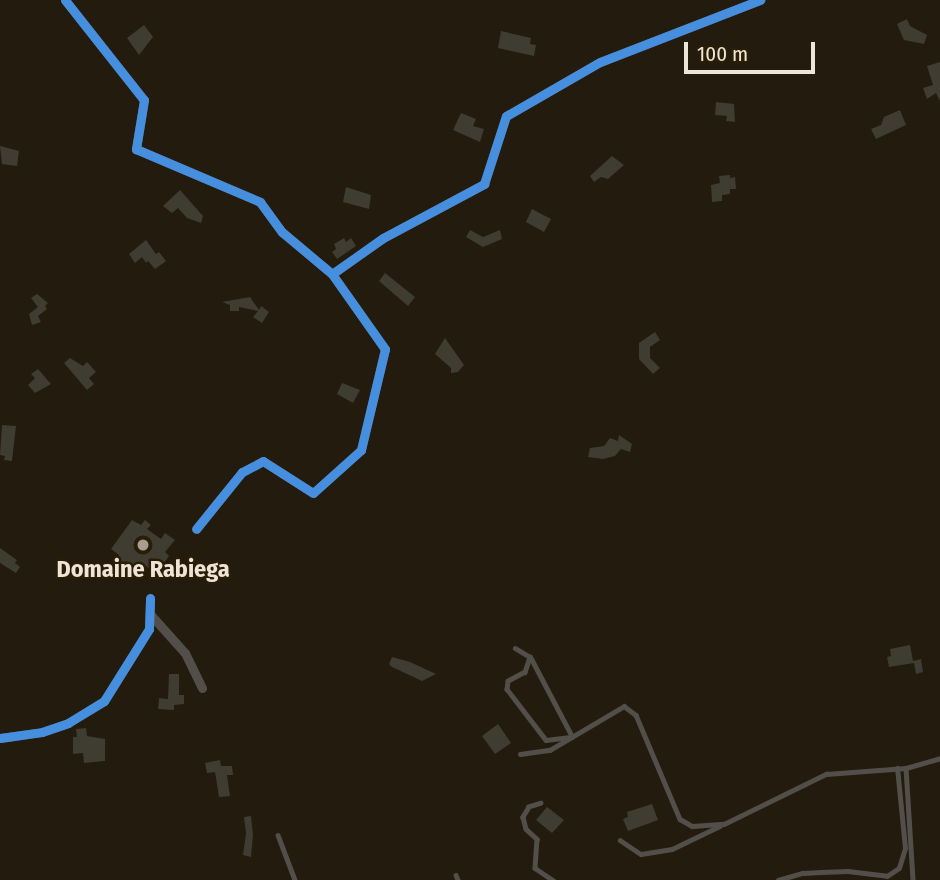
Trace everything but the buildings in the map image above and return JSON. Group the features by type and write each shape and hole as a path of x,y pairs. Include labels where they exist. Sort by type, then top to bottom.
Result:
{"street":[{"path":"65,0 144,100 136,149 260,202 282,232 332,274 385,349 361,450 313,494 263,461 242,472 196,529"},
{"path":"332,274 383,238 484,184 506,116 600,62 760,0"},
{"path":"0,738 42,732 68,723 104,701 149,629 150,598"},
{"path":"149,614 185,653 202,688"}],"lane":[{"path":"515,648 530,657 572,737"},
{"path":"530,657 525,673 508,681 507,689 546,740 572,737"},
{"path":"520,754 550,750 624,706 636,715 680,819 692,826 724,824"},
{"path":"620,840 641,855 672,849 826,774 905,768 940,758"},
{"path":"778,880 803,873 835,871 887,876 899,868 905,848 897,768"},
{"path":"905,768 913,880"},
{"path":"541,803 529,807 523,817 526,829 537,839 535,868 553,880"},
{"path":"278,835 295,880"}],"cycle path":[{"path":"65,0 144,100 136,149 260,202 282,232 332,274 385,349 361,450 313,493 263,461 242,472 196,529"},
{"path":"332,274 383,238 484,184 506,116 600,62 760,0"},
{"path":"0,738 42,732 68,723 104,701 149,629 150,598"}],"place":[{"name":"Domaine Rabiega","path":"143,545"}]}
